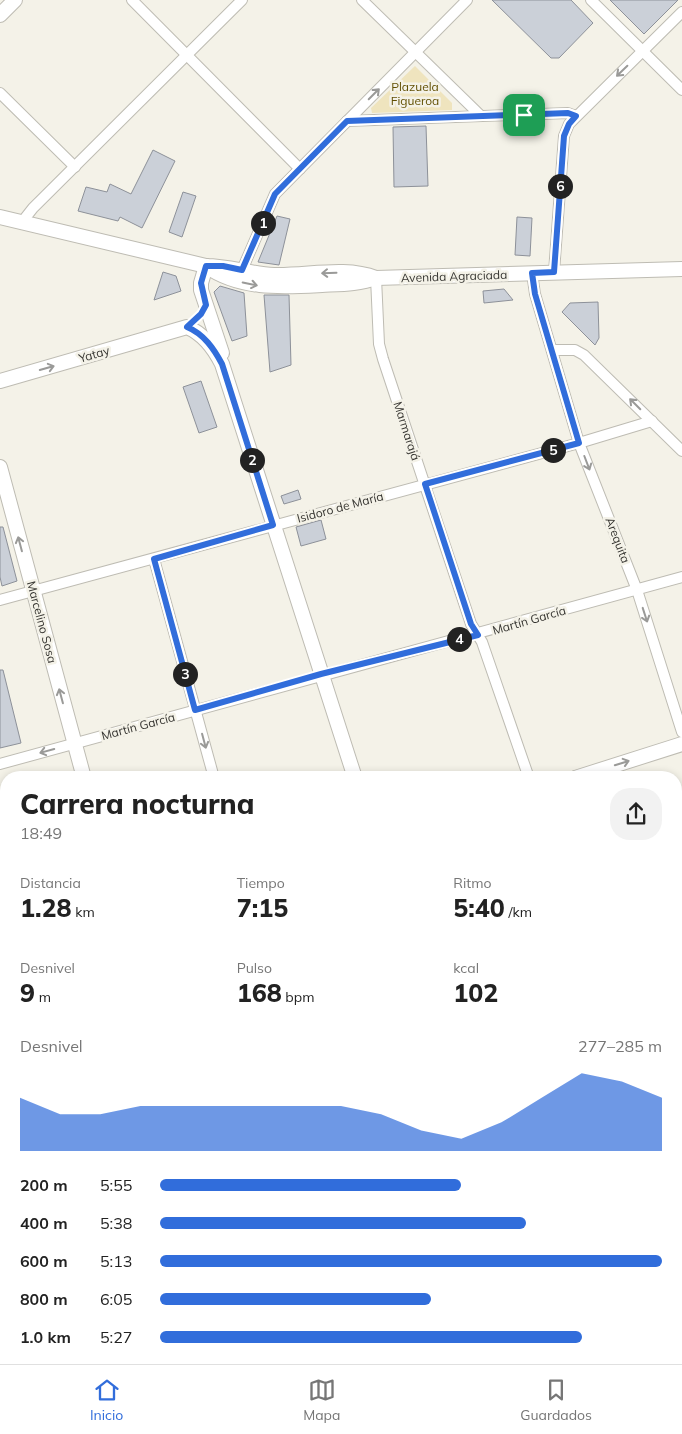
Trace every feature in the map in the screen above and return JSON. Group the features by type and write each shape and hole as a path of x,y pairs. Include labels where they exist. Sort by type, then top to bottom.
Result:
{"main road":[{"path":"0,15 15,0"},
{"name":"Avenida Agraciada","path":"0,217 206,266 223,266 283,275 360,272 376,278"},
{"path":"206,266 201,283 206,305 222,353 222,364"},
{"name":"Avenida Agraciada","path":"206,266 219,275 263,286 362,283 376,278 682,268"},
{"path":"206,305 193,330 212,346 222,364 352,771"},
{"name":"Yatay","path":"0,381 193,330"},
{"name":"Marcelino Sosa","path":"0,467 82,771"},
{"path":"597,771 682,744"}],"street":[{"path":"132,0 300,169"},
{"path":"22,222 33,208 242,0"},
{"path":"362,0 481,116"},
{"path":"242,270 275,194 467,0"},
{"path":"591,0 682,90"},
{"path":"554,272 564,136 569,124 682,12"},
{"path":"0,93 75,167"},
{"path":"347,121 568,113 576,116"},
{"name":"Arequita","path":"532,273 535,294 579,443 637,590 682,732"},
{"name":"Marmarajá","path":"376,278 379,344 471,624 482,642 528,771"},
{"path":"552,350 575,350 584,355 682,451"},
{"name":"Isidoro de María","path":"0,600 579,443 652,421"},
{"path":"154,559 212,771"},
{"name":"Martín García","path":"0,764 321,674 478,635 682,577"}],"green space":[{"name":"Plazuela Figueroa","path":"415,66 452,103 452,110 372,113 371,108"}],"building":[{"path":"492,0 571,0 593,23 559,58 551,58"},
{"path":"610,0 678,0 644,34"},
{"path":"426,126 428,186 394,187 393,127"},
{"path":"153,150 175,161 142,228 120,217 118,221 78,211 86,187 107,192 110,184 131,194"},
{"path":"183,192 196,196 182,237 169,232"},
{"path":"277,216 290,219 279,265 258,262"},
{"path":"517,217 532,218 530,256 515,255"},
{"path":"163,272 176,276 181,291 154,300"},
{"path":"220,286 244,293 247,336 232,341 214,292"},
{"path":"504,289 513,300 484,303 483,291"},
{"path":"264,295 289,295 291,365 270,372"},
{"path":"598,302 599,338 595,345 562,312 570,303"},
{"path":"201,381 217,427 199,433 183,387"},
{"path":"298,490 301,499 284,504 281,496"},
{"path":"321,520 326,539 301,546 296,527"},
{"path":"0,527 3,527 17,581 2,586 0,577"},
{"path":"0,670 3,670 21,743 0,748"}],"route":[{"path":"568,113 576,116 569,124 564,136 554,272 532,273 535,294 579,443 425,484 471,624 478,635 321,674 195,710 154,559 273,525 222,364 212,346 198,332 187,327 201,314 206,305 201,290 201,283 206,266 223,266 242,270 275,194 347,121 524,115 568,113"}]}
